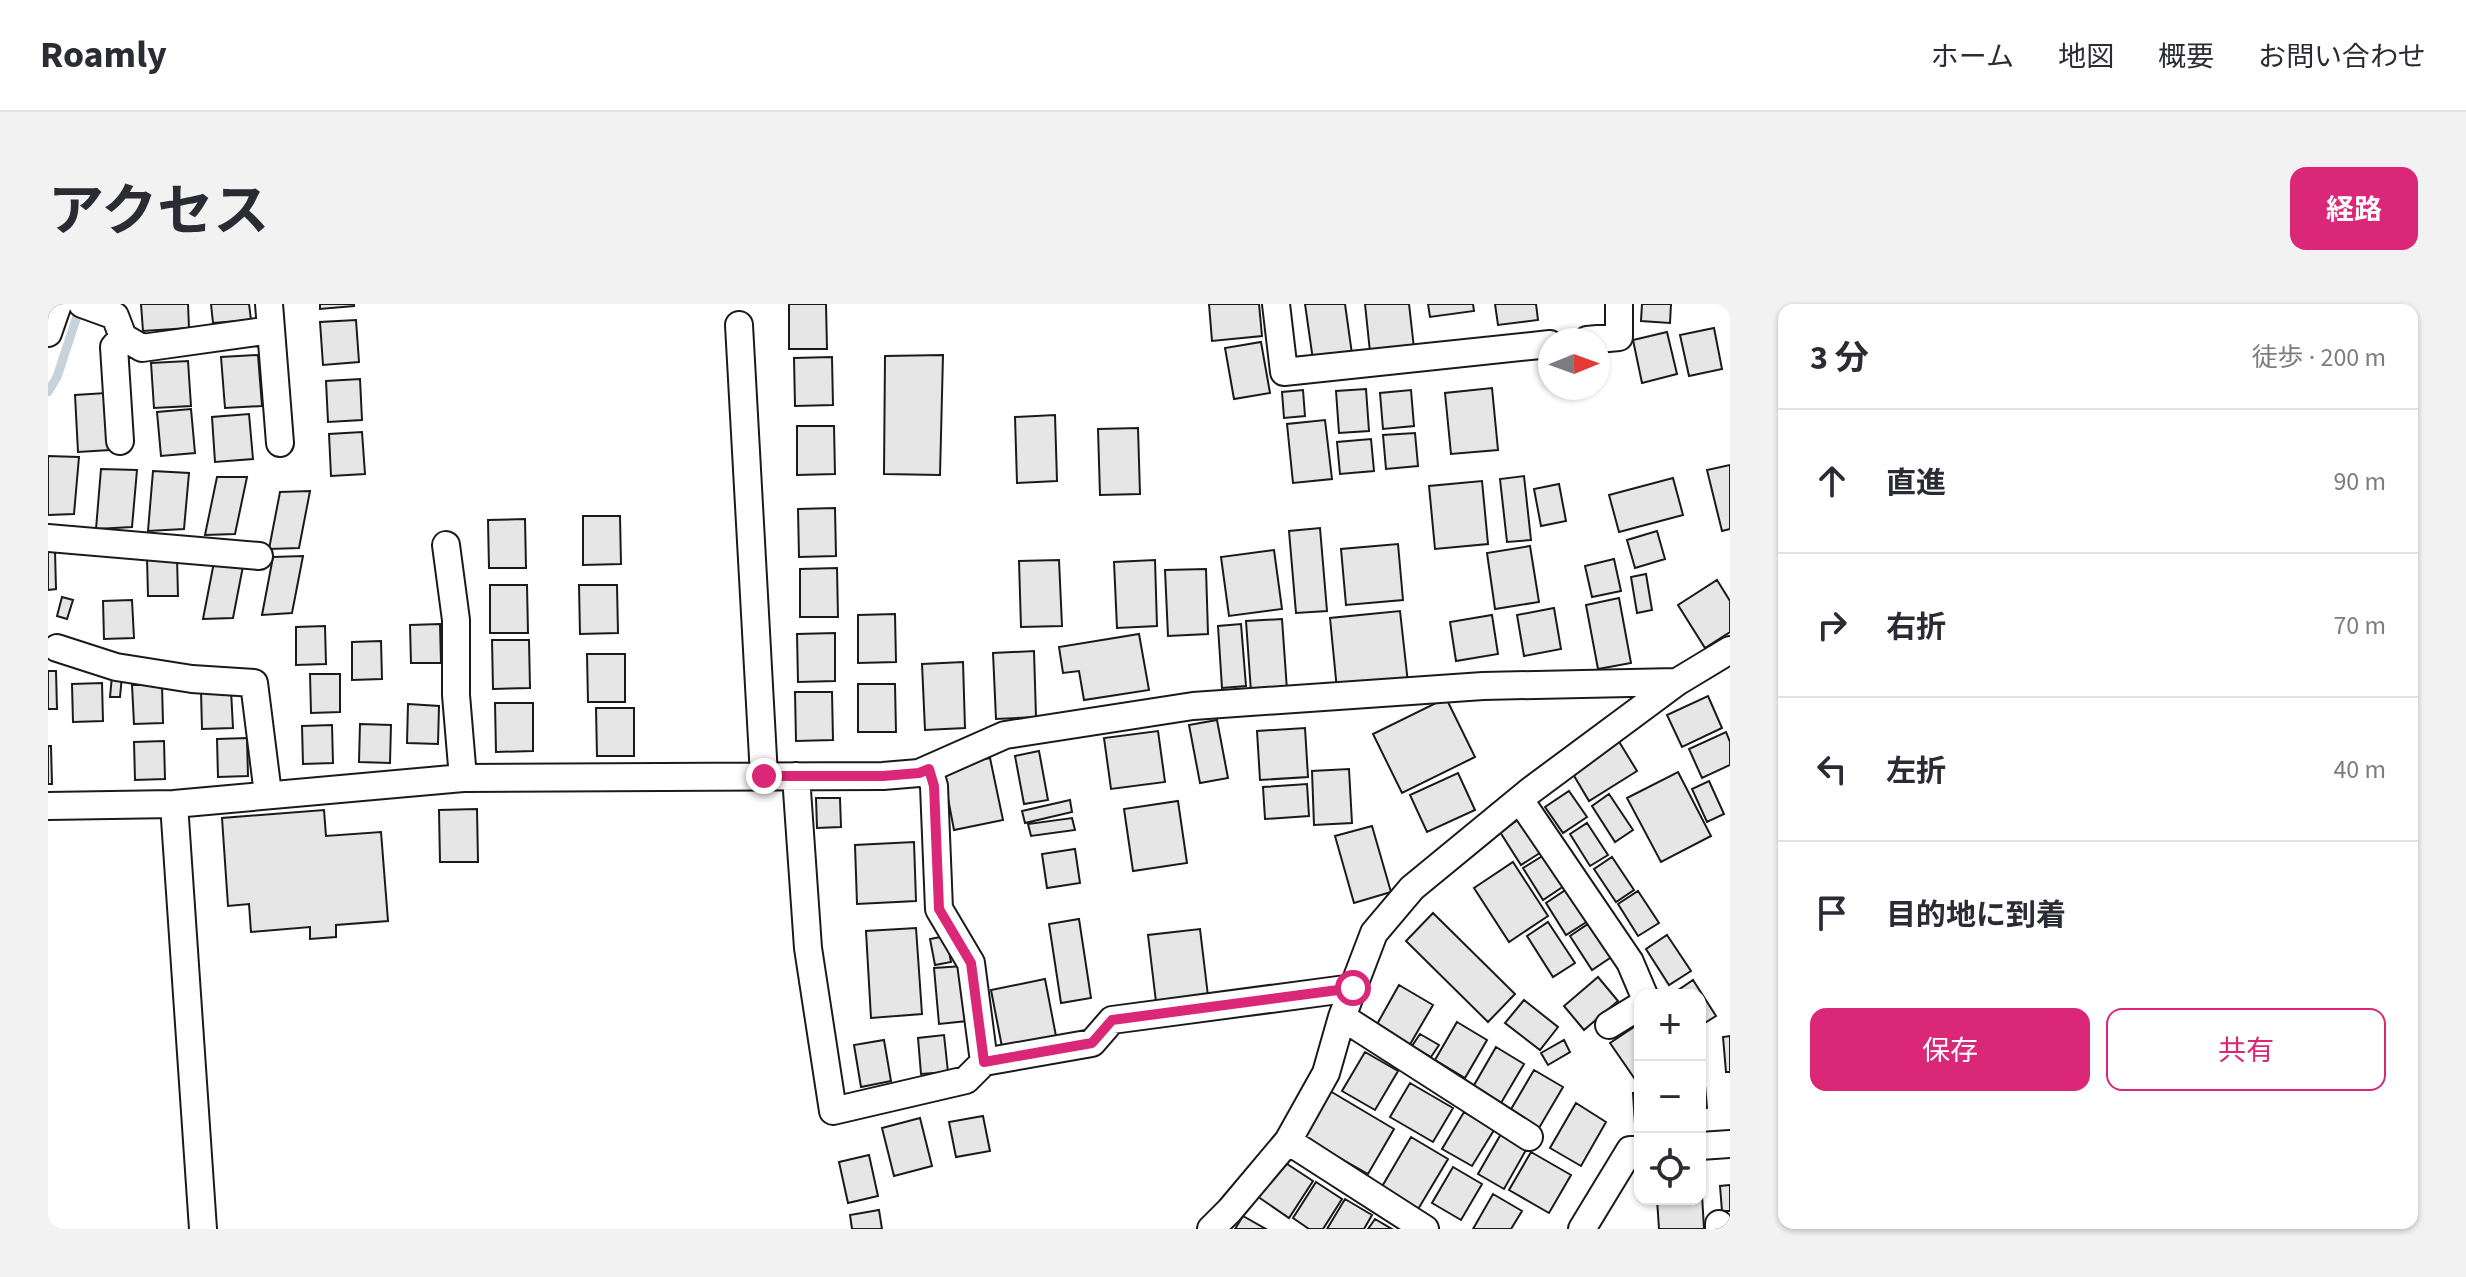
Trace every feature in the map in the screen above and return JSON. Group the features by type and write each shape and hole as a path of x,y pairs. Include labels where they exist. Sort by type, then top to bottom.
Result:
{"street":[{"path":"48,333 58,304"},
{"path":"82,304 115,316 123,337 142,348 270,317 280,443"},
{"path":"1276,304 1284,372 1538,345"},
{"path":"1610,338 1619,337 1619,304"},
{"path":"739,325 764,776"},
{"path":"120,441 114,347 123,337"},
{"path":"48,538 259,556"},
{"path":"446,545 456,620 456,695 463,778"},
{"path":"57,648 116,667 192,679 254,683 268,794"},
{"path":"1211,1229 1288,1141 1326,1073 1342,1017 1374,933 1412,888 1520,800 1677,682 1730,650"},
{"path":"48,806 174,804 463,778 883,776 919,773 1005,735 1193,706 1483,686 1677,682"},
{"path":"929,769 934,786 939,909 971,963 984,1062"},
{"path":"796,776 808,948 833,1111 966,1080 984,1062 1092,1043 1112,1020 1353,988"},
{"path":"1520,800 1630,962 1641,989"},
{"path":"174,804 203,1229"},
{"path":"1609,1025 1634,1010"},
{"path":"1342,1017 1529,1137"},
{"path":"1288,1141 1425,1229"},
{"path":"1706,1146 1730,1144"},
{"path":"1582,1229 1630,1150 1634,1150"}],"building":[{"path":"141,304 188,304 189,328 143,331"},
{"path":"211,304 249,304 251,320 213,323"},
{"path":"320,304 354,304 354,306 320,309"},
{"path":"789,304 826,304 827,349 789,349"},
{"path":"1209,304 1259,304 1262,336 1212,341"},
{"path":"1305,304 1345,304 1352,354 1313,360"},
{"path":"1365,304 1409,304 1414,348 1370,352"},
{"path":"1428,304 1473,304 1474,311 1430,317"},
{"path":"1495,304 1536,304 1538,320 1498,325"},
{"path":"1642,304 1671,304 1670,323 1641,321"},
{"path":"356,320 359,362 323,365 320,322"},
{"path":"1714,328 1722,369 1689,376 1680,335"},
{"path":"1667,332 1677,374 1642,383 1633,340"},
{"path":"1261,342 1270,393 1234,399 1225,348"},
{"path":"258,355 262,406 225,408 221,357"},
{"path":"943,355 940,475 884,474 885,356"},
{"path":"832,357 833,405 795,406 794,358"},
{"path":"188,361 191,406 154,408 151,363"},
{"path":"360,379 362,420 328,422 326,381"},
{"path":"1492,388 1498,450 1451,454 1445,393"},
{"path":"1366,389 1369,431 1339,433 1336,391"},
{"path":"1303,390 1305,416 1284,418 1282,392"},
{"path":"1411,390 1414,426 1383,429 1380,393"},
{"path":"106,393 110,450 78,452 75,395"},
{"path":"191,409 195,453 161,456 157,412"},
{"path":"249,414 253,459 215,462 212,417"},
{"path":"1055,415 1057,481 1017,483 1015,417"},
{"path":"1325,420 1332,479 1293,483 1287,424"},
{"path":"797,426 834,426 835,474 797,475"},
{"path":"1138,428 1140,494 1100,495 1098,429"},
{"path":"362,432 365,474 331,476 329,434"},
{"path":"1415,433 1418,466 1386,469 1383,435"},
{"path":"1371,439 1374,471 1340,474 1337,442"},
{"path":"48,456 79,457 74,514 48,515"},
{"path":"1730,465 1730,529 1722,531 1707,470"},
{"path":"101,469 137,470 132,527 96,529"},
{"path":"153,471 189,473 184,529 148,531"},
{"path":"1524,476 1531,540 1507,542 1500,479"},
{"path":"217,477 247,477 235,534 205,535"},
{"path":"1673,478 1683,515 1619,532 1609,495"},
{"path":"1482,481 1488,544 1435,549 1429,486"},
{"path":"1559,484 1566,521 1541,526 1534,489"},
{"path":"310,491 299,548 269,549 280,492"},
{"path":"835,508 836,556 799,557 798,509"},
{"path":"583,516 620,516 621,564 583,565"},
{"path":"525,519 526,568 489,568 488,520"},
{"path":"1320,528 1327,611 1296,613 1289,531"},
{"path":"1657,531 1665,559 1635,568 1627,540"},
{"path":"1398,544 1403,600 1346,605 1341,549"},
{"path":"1530,546 1539,602 1495,609 1487,553"},
{"path":"1274,550 1282,609 1229,616 1221,557"},
{"path":"48,551 55,551 56,589 48,590"},
{"path":"303,556 292,613 262,615 273,557"},
{"path":"177,557 178,596 148,596 147,558"},
{"path":"1614,559 1621,591 1592,597 1585,566"},
{"path":"1059,560 1062,626 1021,627 1019,561"},
{"path":"1155,560 1157,626 1117,628 1114,562"},
{"path":"244,561 233,618 203,619 214,562"},
{"path":"837,568 838,617 800,617 800,569"},
{"path":"1206,569 1208,634 1168,636 1165,570"},
{"path":"1646,574 1652,610 1637,613 1631,577"},
{"path":"1717,580 1730,601 1730,632 1705,648 1678,605"},
{"path":"490,585 527,585 528,633 490,633"},
{"path":"579,585 617,585 618,633 580,634"},
{"path":"62,597 73,600 67,619 57,616"},
{"path":"1619,598 1631,663 1598,669 1586,605"},
{"path":"132,600 134,638 104,639 103,601"},
{"path":"1554,608 1561,649 1524,656 1517,615"},
{"path":"1400,611 1408,683 1337,690 1330,618"},
{"path":"895,614 896,662 858,663 858,615"},
{"path":"1492,615 1498,654 1456,661 1450,622"},
{"path":"1282,619 1287,690 1251,692 1246,621"},
{"path":"440,624 441,663 411,663 410,625"},
{"path":"1241,624 1246,686 1222,688 1218,626"},
{"path":"325,626 326,664 296,665 296,627"},
{"path":"835,633 835,681 798,682 797,634"},
{"path":"1139,634 1149,690 1084,700 1079,671 1063,673 1059,647"},
{"path":"492,640 529,640 530,688 493,689"},
{"path":"381,641 382,679 352,680 352,642"},
{"path":"1034,651 1036,717 996,719 993,653"},
{"path":"587,654 625,654 625,702 588,702"},
{"path":"963,662 965,728 925,730 922,664"},
{"path":"48,671 56,671 57,709 48,709"},
{"path":"310,674 340,674 340,712 311,713"},
{"path":"112,676 122,676 120,697 110,697"},
{"path":"102,683 103,721 73,722 72,684"},
{"path":"858,684 895,684 896,732 858,732"},
{"path":"132,685 162,685 163,723 134,724"},
{"path":"231,690 233,728 202,729 201,691"},
{"path":"795,692 832,692 833,740 796,741"},
{"path":"1708,696 1722,728 1682,747 1667,715"},
{"path":"1446,698 1475,757 1402,793 1373,734"},
{"path":"495,703 533,703 533,751 496,752"},
{"path":"408,704 439,706 438,744 407,743"},
{"path":"596,708 634,708 634,756 597,756"},
{"path":"1217,720 1228,778 1200,783 1189,725"},
{"path":"360,724 391,725 390,763 359,762"},
{"path":"332,725 333,763 303,764 302,726"},
{"path":"1305,728 1308,777 1260,780 1257,731"},
{"path":"1158,731 1165,782 1111,789 1104,738"},
{"path":"1726,732 1730,742 1730,765 1702,778 1689,749"},
{"path":"247,738 248,776 218,777 217,739"},
{"path":"1618,740 1637,771 1589,801 1570,769"},
{"path":"164,741 165,779 135,780 134,742"},
{"path":"48,746 51,746 52,784 48,784"},
{"path":"1039,751 1048,800 1024,804 1015,756"},
{"path":"990,758 1003,820 954,830 942,767"},
{"path":"1349,769 1352,823 1314,825 1312,771"},
{"path":"1678,772 1711,836 1661,862 1627,798"},
{"path":"1458,773 1475,810 1427,832 1410,795"},
{"path":"1709,781 1724,814 1707,822 1692,789"},
{"path":"1307,784 1309,816 1265,819 1263,787"},
{"path":"1569,791 1587,817 1563,833 1545,807"},
{"path":"1609,794 1633,830 1615,842 1592,806"},
{"path":"816,798 840,798 841,827 817,828"},
{"path":"1070,800 1072,812 1025,823 1022,811"},
{"path":"1178,801 1187,863 1133,871 1124,809"},
{"path":"477,809 478,862 440,862 439,810"},
{"path":"324,810 326,836 381,832 388,921 336,925 336,937 310,939 310,927 251,932 249,904 228,906 222,818"},
{"path":"1525,815 1546,849 1521,865 1500,832"},
{"path":"1072,818 1075,830 1031,836 1028,824"},
{"path":"1587,823 1608,855 1590,866 1570,834"},
{"path":"1372,826 1391,892 1354,903 1335,836"},
{"path":"914,842 916,901 857,904 855,845"},
{"path":"1075,849 1080,883 1047,888 1042,854"},
{"path":"1544,855 1564,886 1543,900 1523,868"},
{"path":"1612,857 1634,890 1616,902 1594,869"},
{"path":"1513,862 1548,916 1509,942 1474,888"},
{"path":"1567,889 1588,921 1566,935 1546,903"},
{"path":"1638,891 1659,923 1638,936 1618,904"},
{"path":"1433,913 1515,994 1488,1022 1406,941"},
{"path":"1079,919 1091,998 1061,1003 1049,924"},
{"path":"1548,922 1575,963 1553,977 1527,936"},
{"path":"1591,922 1613,956 1592,970 1570,936"},
{"path":"916,928 922,1014 871,1018 866,931"},
{"path":"1200,929 1208,996 1156,1002 1148,935"},
{"path":"1667,935 1691,971 1669,985 1646,949"},
{"path":"946,936 951,962 935,965 930,939"},
{"path":"963,966 967,1021 939,1024 934,968"},
{"path":"1598,977 1618,1001 1584,1030 1564,1006"},
{"path":"1045,979 1056,1036 1002,1047 991,990"},
{"path":"1693,980 1699,989 1680,989"},
{"path":"1399,985 1433,1005 1409,1046 1376,1026"},
{"path":"1524,1000 1558,1027 1540,1050 1505,1023"},
{"path":"1706,1000 1716,1016 1706,1022"},
{"path":"1457,1022 1487,1040 1465,1078 1435,1060"},
{"path":"1634,1027 1634,1078 1610,1043"},
{"path":"1420,1034 1439,1045 1431,1057 1412,1046"},
{"path":"944,1035 948,1072 921,1074 918,1038"},
{"path":"1730,1036 1730,1072 1726,1072 1723,1037"},
{"path":"884,1040 891,1081 861,1087 854,1045"},
{"path":"1564,1040 1570,1052 1548,1065 1541,1053"},
{"path":"1496,1047 1524,1064 1501,1103 1473,1087"},
{"path":"1365,1052 1398,1071 1375,1110 1342,1091"},
{"path":"1534,1070 1563,1087 1539,1128 1510,1111"},
{"path":"1410,1083 1453,1108 1433,1142 1390,1117"},
{"path":"1330,1091 1394,1129 1368,1174 1303,1137"},
{"path":"1576,1103 1606,1122 1581,1166 1550,1148"},
{"path":"1464,1112 1494,1130 1472,1166 1442,1149"},
{"path":"983,1116 990,1151 956,1157 949,1122"},
{"path":"920,1118 932,1166 894,1176 882,1128"},
{"path":"1501,1134 1526,1150 1504,1189 1478,1174"},
{"path":"1411,1137 1448,1159 1417,1211 1380,1190"},
{"path":"1531,1152 1571,1175 1549,1213 1509,1190"},
{"path":"869,1155 878,1196 848,1203 839,1162"},
{"path":"1278,1158 1313,1181 1289,1218 1254,1194"},
{"path":"1453,1167 1482,1184 1461,1220 1432,1203"},
{"path":"1316,1182 1342,1199 1323,1229 1309,1229 1293,1218"},
{"path":"1730,1185 1730,1211 1722,1211 1720,1186"},
{"path":"1493,1194 1522,1211 1511,1229 1473,1229"},
{"path":"1345,1199 1372,1215 1364,1229 1327,1229"},
{"path":"1657,1205 1703,1205 1704,1229 1659,1229"},
{"path":"879,1210 882,1229 852,1229 850,1215"},
{"path":"1243,1216 1266,1229 1235,1229"},
{"path":"1375,1219 1392,1229 1368,1229"}],"waterway":[{"path":"48,392 57,377 80,307"}],"route":[{"path":"764,776 883,776 919,773 929,769 934,786 939,909 971,963 984,1062 1092,1043 1112,1020 1353,988"}]}
